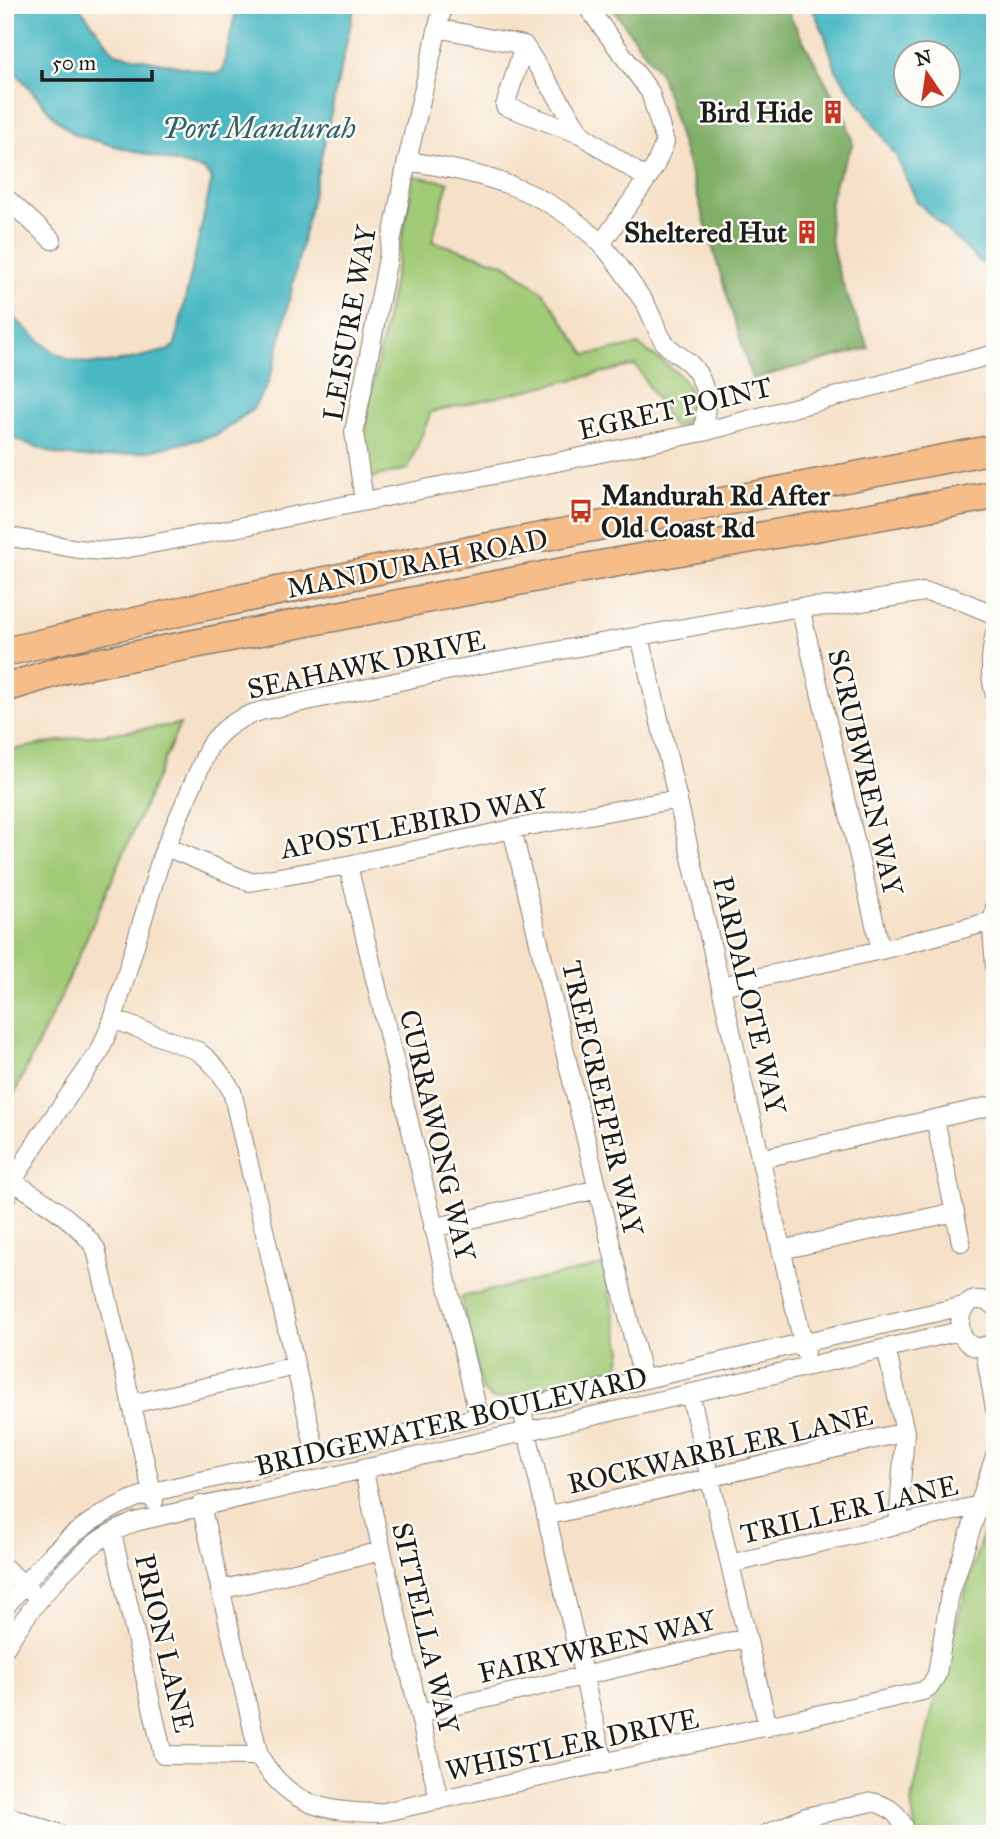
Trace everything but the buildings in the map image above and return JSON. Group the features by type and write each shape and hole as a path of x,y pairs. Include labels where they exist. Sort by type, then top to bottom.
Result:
{"highway":[{"name":"MANDURAH ROAD","path":"5,652 196,608 474,550 995,449"},
{"name":"MANDURAH ROAD","path":"5,688 66,669 584,568 995,495"}],"street":[{"name":"LEISURE WAY","path":"363,501 354,432 407,161 443,5"},
{"path":"586,5 650,92 665,142 655,166 601,244"},
{"path":"437,28 524,45 582,135"},
{"path":"524,45 505,106 582,135 647,178"},
{"path":"407,161 460,169 510,184 564,212 601,244 646,306 664,342 692,366 704,385 708,404 703,432"},
{"path":"5,197 52,240"},
{"name":"EGRET POINT","path":"363,501 703,432 995,354"},
{"path":"5,536 78,549 124,549 215,533 363,501"},
{"name":"SEAHAWK DRIVE","path":"5,1200 13,1181 41,1135 92,1065 113,1019 152,884 166,847 209,747 217,736 234,722 261,711 450,670 800,607 836,606 924,592 952,597 995,615"},
{"name":"SCRUBWREN WAY","path":"800,607 881,950"},
{"path":"995,634 990,657 991,682 995,695"},
{"name":"PARDALOTE WAY","path":"640,636 808,1366"},
{"name":"APOSTLEBIRD WAY","path":"166,847 250,882 348,865 512,829 678,799"},
{"name":"TREECREEPER WAY","path":"512,829 643,1379"},
{"name":"CURRAWONG WAY","path":"348,865 479,1417"},
{"path":"721,986 881,950 994,914 992,947 995,966"},
{"path":"113,1019 198,1051 210,1060 232,1091 316,1454"},
{"path":"761,1159 995,1105"},
{"path":"935,1119 961,1242"},
{"path":"13,1181 66,1217 89,1238 96,1249 157,1515"},
{"path":"433,1228 598,1189"},
{"path":"781,1250 955,1212"},
{"name":"BRIDGEWATER BOULEVARD","path":"5,1607 64,1541 85,1524 124,1501 153,1492 984,1301 995,1306"},
{"path":"968,1305 961,1312 958,1322 960,1331 965,1340 974,1345 989,1343 995,1409"},
{"name":"BRIDGEWATER BOULEVARD","path":"5,1648 41,1599 79,1557 112,1532 157,1515 960,1331"},
{"path":"886,1348 905,1433 898,1524"},
{"path":"132,1404 295,1366"},
{"path":"690,1393 768,1727"},
{"path":"521,1407 604,1764"},
{"name":"ROCKWARBLER LANE","path":"546,1516 905,1433"},
{"name":"WHISTLER DRIVE","path":"201,1505 259,1756 278,1783 290,1794 324,1807 352,1813 380,1813 923,1691 931,1685 937,1674 950,1594 995,1456"},
{"name":"SITTELLA WAY","path":"363,1468 439,1800"},
{"name":"TRILLER LANE","path":"730,1564 980,1505"},
{"name":"PRION LANE","path":"112,1532 163,1755 259,1756"},
{"path":"220,1590 382,1551"},
{"path":"5,1568 41,1599"},
{"name":"FAIRYWREN WAY","path":"419,1714 746,1638"},
{"path":"766,1834 809,1825 872,1802 882,1804 898,1815 907,1834"},
{"path":"5,1815 61,1834"}],"green space":[{"path":"610,5 784,5 846,120 853,144 835,184 830,205 830,226 837,268 869,348 752,379 661,75"},
{"path":"414,176 448,182 432,241 505,264 543,292 586,355 639,345 671,368 687,386 692,396 692,408 687,422 673,427 636,365 431,412 408,469 369,478 363,437"},
{"path":"180,724 63,992 5,1113 5,751"},
{"path":"603,1265 622,1351 619,1365 611,1374 492,1399 482,1390 461,1297"},
{"path":"995,1492 995,1834 916,1834 911,1803 937,1690"}],"water":[{"name":"Port Mandurah","path":"5,5 78,5 115,53 216,74 223,70 237,5 355,5 277,355 267,385 252,410 217,435 154,450 98,458 59,455 5,433 5,310 49,349 83,363 126,360 169,350 175,345 212,179 204,170 75,135 54,117 5,60"},
{"path":"811,5 995,5 995,263 981,263 917,202 896,156 836,70"}],"place":[{"name":"Bird Hide","path":"833,112"},
{"name":"Sheltered Hut","path":"807,232"},
{"name":"Mandurah Rd After Old Coast Rd","path":"581,511"}]}
